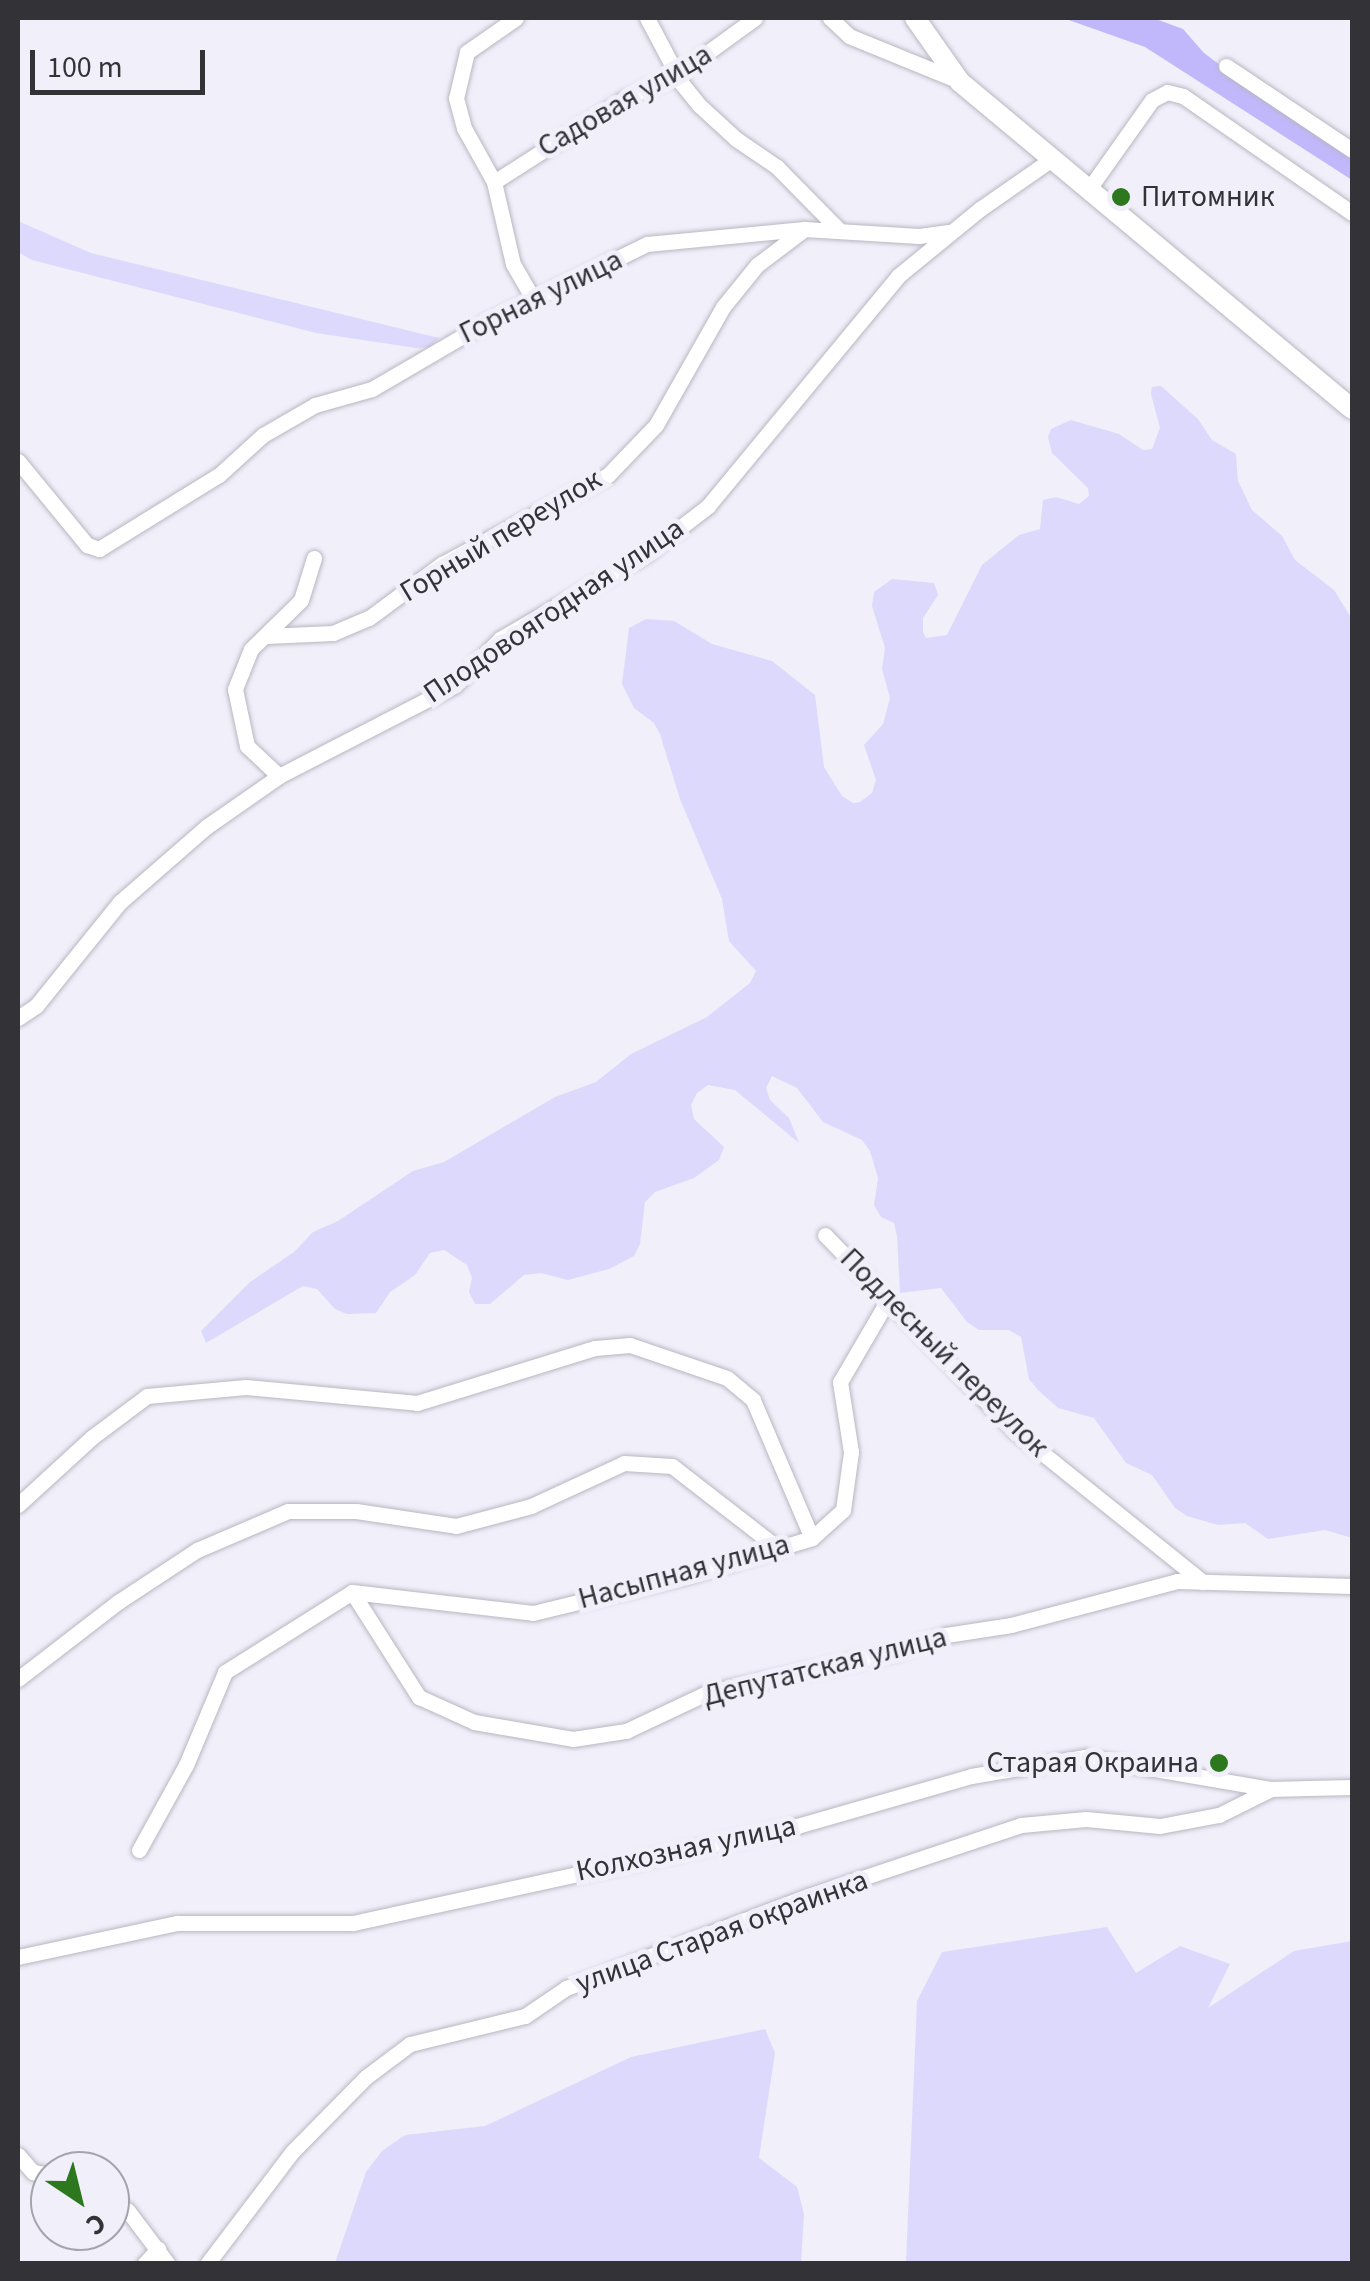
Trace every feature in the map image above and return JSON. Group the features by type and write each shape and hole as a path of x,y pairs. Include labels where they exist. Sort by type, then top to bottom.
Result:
{"main road":[{"path":"915,18 960,82 1091,186 1352,409"}],"street":[{"path":"516,18 467,52 456,98 464,128 494,182 512,264 533,298"},
{"path":"647,18 678,74 716,122 777,167 839,230"},
{"name":"Садовая улица","path":"494,182 624,100 678,74 754,18"},
{"path":"830,18 849,36 960,82"},
{"path":"1226,66 1352,150"},
{"path":"1091,186 1152,100 1167,92 1183,96 1352,213"},
{"name":"Плодовоягодная улица","path":"18,1018 36,1006 120,902 206,827 279,776 455,684 500,639 646,554 708,506 898,276 950,232 1053,158"},
{"name":"Горная улица","path":"18,461 88,545 98,549 218,475 263,436 304,412 372,389 533,298 647,244 804,229 919,236 950,232"},
{"name":"Горный переулок","path":"266,636 333,634 368,618 442,564 608,474 656,425 723,307 757,265 804,229"},
{"path":"279,776 248,746 235,689 240,668 301,600 314,558"},
{"name":"Подлесный переулок","path":"826,1234 1015,1431 1203,1582"},
{"name":"Насыпная улица","path":"352,1592 533,1613 619,1588 689,1575 812,1538 843,1510 852,1452 840,1382 888,1300"},
{"path":"18,1505 91,1438 147,1396 246,1387 417,1402 595,1348 630,1345 727,1378 752,1400 812,1538"},
{"path":"18,1680 118,1602 197,1550 288,1510 356,1511 456,1526 531,1506 624,1463 672,1466 775,1546"},
{"name":"Депутатская улица","path":"352,1592 419,1697 474,1722 574,1739 626,1731 709,1692 895,1652 946,1636 1011,1625 1178,1581 1352,1586"},
{"path":"139,1850 186,1764 225,1672 352,1592"},
{"name":"Колхозная улица","path":"18,1957 177,1923 353,1923 797,1826 971,1776 1085,1757 1271,1789 1352,1788"},
{"name":"улица Старая окраинка","path":"207,2264 292,2152 366,2077 410,2044 525,2016 566,1988 808,1896 1021,1825 1086,1819 1160,1826 1218,1815 1271,1789"},
{"path":"130,2214 168,2264"},
{"path":"144,2264 158,2249"}],"shaded area":[{"path":"1063,18 1153,18 1183,29 1204,53 1289,116 1352,153 1352,180 1145,47"},
{"path":"18,221 91,253 439,338 430,347 416,348 316,333 32,260 18,252"},
{"path":"1161,386 1198,419 1212,440 1236,454 1238,481 1252,510 1282,536 1295,560 1334,590 1352,619 1352,1538 1325,1530 1268,1539 1245,1523 1218,1525 1187,1516 1175,1508 1152,1475 1126,1463 1094,1418 1058,1408 1038,1390 1029,1379 1021,1337 1009,1330 979,1330 967,1322 941,1288 900,1293 897,1236 894,1223 881,1217 874,1205 878,1178 870,1151 862,1140 823,1122 797,1088 772,1076 766,1088 770,1100 789,1118 799,1143 735,1090 708,1085 697,1093 691,1105 694,1119 724,1147 719,1160 694,1178 655,1192 645,1202 640,1244 634,1256 609,1269 568,1280 541,1273 524,1275 490,1304 475,1304 469,1292 472,1278 467,1265 444,1250 430,1253 415,1275 390,1292 376,1313 347,1314 335,1309 317,1289 303,1286 206,1343 201,1331 250,1282 294,1252 313,1232 338,1221 413,1171 444,1162 555,1097 596,1082 631,1054 707,1017 750,983 756,971 729,941 722,899 680,799 660,734 654,723 634,708 622,684 629,628 646,619 674,621 712,644 772,661 815,695 824,767 842,796 853,803 860,802 872,793 876,780 864,745 883,724 890,698 882,669 885,648 872,606 874,592 892,579 934,583 938,595 923,618 923,632 926,638 947,635 982,565 1019,535 1040,529 1043,500 1056,497 1079,504 1089,496 1088,488 1052,453 1048,437 1051,429 1071,420 1119,434 1143,450 1152,449 1160,428 1152,387"},
{"path":"1107,1927 1136,1973 1180,1946 1230,1964 1208,2008 1294,1951 1352,1941 1352,2258 1347,2263 906,2263 917,2001 942,1952"},
{"path":"765,2029 775,2053 759,2158 797,2187 804,2214 801,2263 335,2263 366,2172 382,2151 405,2135 485,2126 631,2057"}],"place":[{"name":"Питомник","path":"1121,197"},
{"name":"Старая Окраина","path":"1219,1763"}]}
